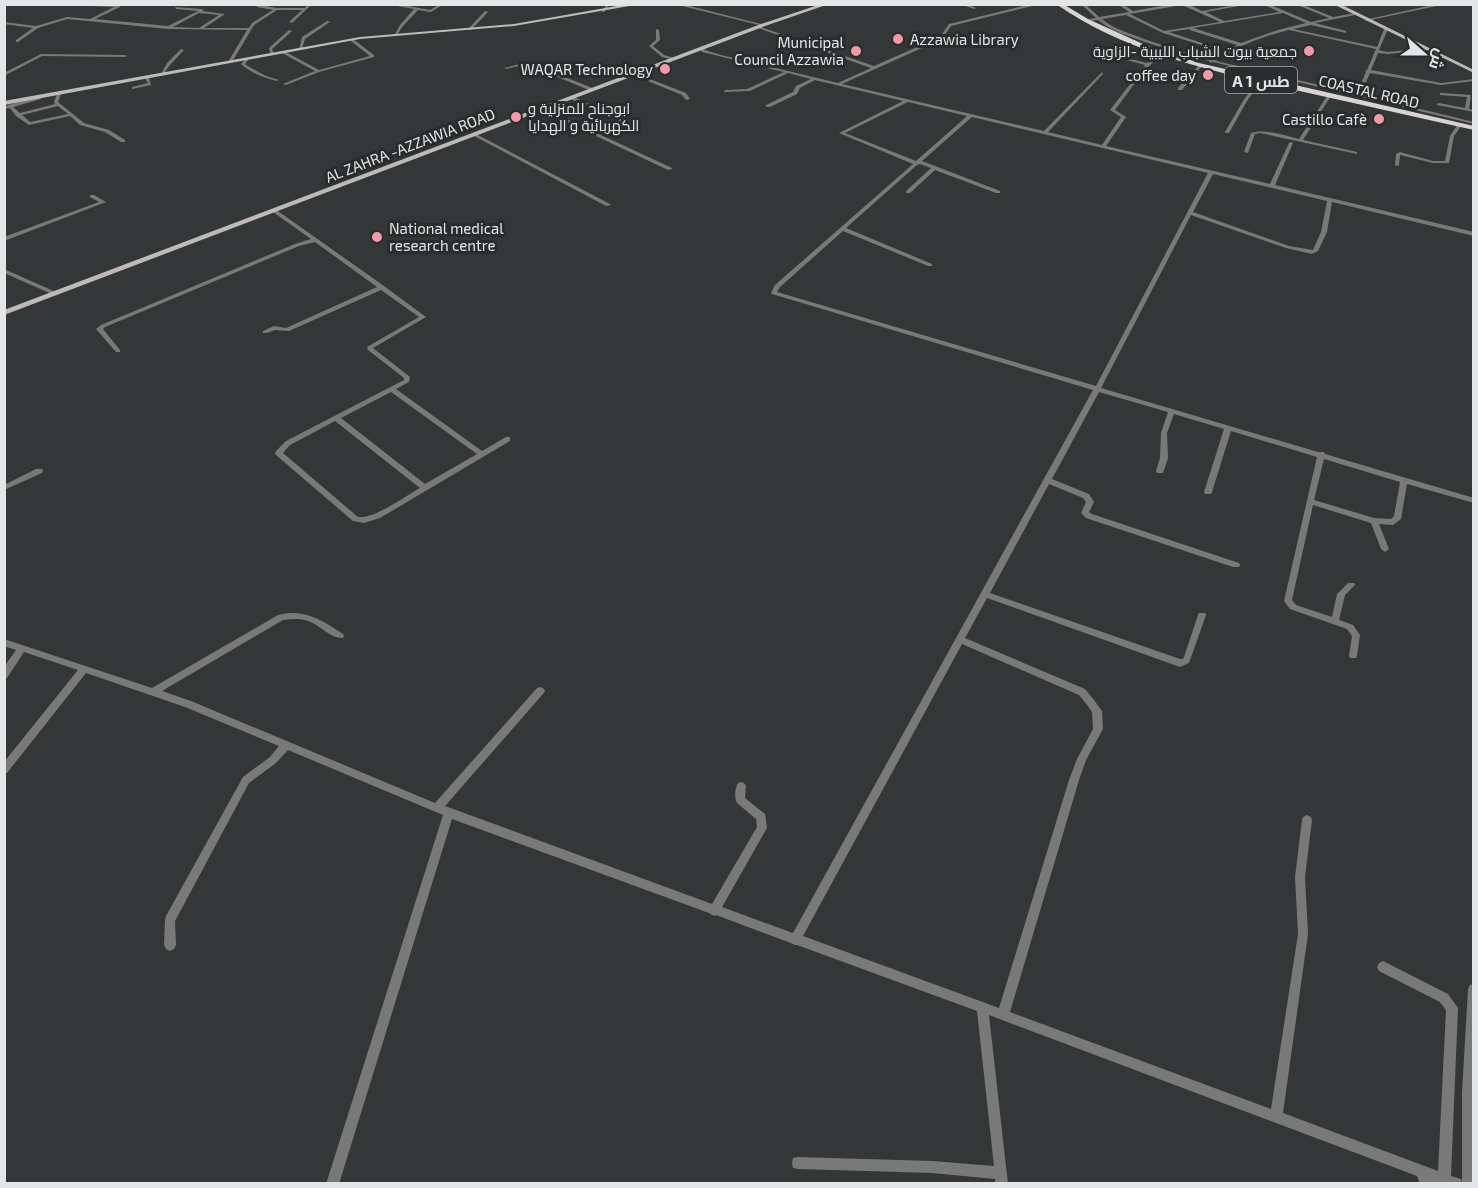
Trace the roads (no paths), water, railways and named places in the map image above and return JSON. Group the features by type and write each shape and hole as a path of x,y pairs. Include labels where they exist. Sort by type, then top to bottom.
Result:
{"highway":[{"name":"COASTAL ROAD","path":"1066,4 1090,20 1139,43 1195,61 1473,124"},
{"name":"COASTAL ROAD","path":"1058,5 1104,32 1160,54 1200,66 1460,125 1473,124"}],"main road":[{"path":"6,106 352,40 397,34 527,24 639,4"},
{"name":"AL ZAHRA -AZZAWIA ROAD","path":"4,314 702,48 827,4"},
{"path":"1335,4 1473,72"},
{"path":"1382,36 1400,36"}],"street":[{"path":"48,4 121,5"},
{"path":"260,4 258,6 276,9 306,9"},
{"path":"291,22 311,4"},
{"path":"387,4 416,10 433,10 443,4"},
{"path":"603,11 609,4"},
{"path":"675,4 761,26 875,68"},
{"path":"961,4 974,8"},
{"path":"840,83 941,38 950,25 1039,4"},
{"path":"1082,4 1098,18 1131,36 1211,62 1473,124"},
{"path":"1119,4 1133,13"},
{"path":"1154,4 1161,8"},
{"path":"1202,12 1249,4"},
{"path":"1264,4 1309,23 1345,32"},
{"path":"1296,4 1343,25 1345,32 1340,40"},
{"path":"1366,20 1445,4"},
{"path":"91,20 121,5"},
{"path":"1090,20 1182,5 1224,22"},
{"path":"176,8 202,10 199,12"},
{"path":"230,62 248,29 276,9"},
{"path":"397,34 401,26 416,10"},
{"path":"168,28 199,12 223,14 199,30"},
{"path":"470,29 486,12"},
{"path":"1164,32 1284,12"},
{"path":"1127,14 1164,32 1226,52"},
{"path":"1211,62 1226,52 1286,29 1354,14"},
{"path":"17,40 37,27 64,18 199,30 248,29"},
{"path":"300,49 303,38 328,22"},
{"path":"4,23 37,27"},
{"path":"1189,28 1242,46"},
{"path":"1286,29 1387,52 1428,49"},
{"path":"1386,29 1359,94 1436,112 1473,124"},
{"path":"657,30 658,40 651,46 663,56 673,59"},
{"path":"272,54 270,49 290,31"},
{"path":"285,84 319,71 373,56 352,40"},
{"path":"702,48 706,52 788,72 1473,234"},
{"path":"161,75 182,50"},
{"path":"283,52 319,71"},
{"path":"1103,146 1124,117 1112,110 1144,70 1146,64 1160,54"},
{"path":"4,75 41,55 125,56"},
{"path":"1118,57 1146,64"},
{"path":"247,59 244,66 277,80"},
{"path":"506,68 526,63 593,90"},
{"path":"1180,89 1200,66"},
{"path":"1367,71 1445,84 1473,80"},
{"path":"726,92 748,90 788,72"},
{"path":"1045,133 1102,73"},
{"path":"634,74 684,94 688,99"},
{"path":"134,88 150,85 147,78"},
{"path":"768,106 795,93 798,87 816,78"},
{"path":"1227,132 1260,80"},
{"path":"1436,112 1445,84"},
{"path":"60,94 56,100 82,124 107,131 123,141"},
{"path":"1442,94 1469,96 1467,110"},
{"path":"1301,140 1329,96"},
{"path":"572,98 639,128"},
{"path":"908,100 841,133 998,192"},
{"path":"18,115 59,104"},
{"path":"1439,104 1473,111"},
{"path":"6,106 31,125 70,115"},
{"path":"543,109 670,169"},
{"path":"971,115 777,286 774,293 1473,501"},
{"path":"1397,165 1398,154 1401,153 1433,162 1447,162 1452,135 1460,125"},
{"path":"1246,152 1256,132 1355,153"},
{"path":"476,135 608,205"},
{"path":"1272,186 1291,142"},
{"path":"908,192 935,167"},
{"path":"795,940 1098,388 1211,172"},
{"path":"4,239 103,202 92,196"},
{"path":"1190,213 1288,247 1312,252 1315,251 1324,232 1330,200"},
{"path":"275,211 423,317 370,346 370,349 407,377 407,381 288,443 279,453 356,519 364,520 377,516 508,439"},
{"path":"843,229 930,265"},
{"path":"118,351 100,328 297,245 315,240"},
{"path":"4,273 53,295"},
{"path":"265,332 274,328 287,330 382,287"},
{"path":"393,390 482,454"},
{"path":"1160,471 1164,458 1164,433 1172,411"},
{"path":"337,419 425,488"},
{"path":"1208,492 1228,428"},
{"path":"1321,454 1288,602 1293,607 1335,621 1354,631 1356,639 1353,656"},
{"path":"4,488 39,471"},
{"path":"1047,480 1086,496 1090,502 1085,513 1089,516 1236,565"},
{"path":"1310,501 1374,521 1396,520 1404,480"},
{"path":"1374,521 1385,549"},
{"path":"1335,621 1341,594 1351,585"},
{"path":"985,594 1180,663 1186,661 1202,615"},
{"path":"153,692 281,617 295,614 312,617 340,636"},
{"path":"960,639 1082,692 1097,711 1099,721 1098,729 1074,780 1003,1015"},
{"path":"4,642 188,704 449,813 982,1006 1276,1117 1424,1178 1450,1182 1452,1008 1444,998 1383,967"},
{"path":"4,675 22,648"},
{"path":"4,770 84,669"},
{"path":"437,808 540,691"},
{"path":"170,945 170,920 246,780 273,760 285,746"},
{"path":"714,910 762,828 761,818 740,800 741,786"},
{"path":"332,1184 449,813"},
{"path":"1276,1117 1303,934 1300,877 1307,820"},
{"path":"1468,1184 1468,1093 1473,989"},
{"path":"798,1163 932,1167 1001,1178 982,1006"}],"place":[{"name":"Azzawia Library","path":"898,39"},
{"name":"Municipal Council Azzawia","path":"856,51"},
{"name":"جمعية بيوت الشباب الليبية -الزاوية","path":"1309,51"},
{"name":"WAQAR Technology","path":"665,69"},
{"name":"coffee day","path":"1208,75"},
{"name":"ابوجناح للمنزلية و الكهربائية و الهدايا","path":"516,117"},
{"name":"Castillo Cafè","path":"1379,119"},
{"name":"National medical research centre","path":"377,237"}]}
